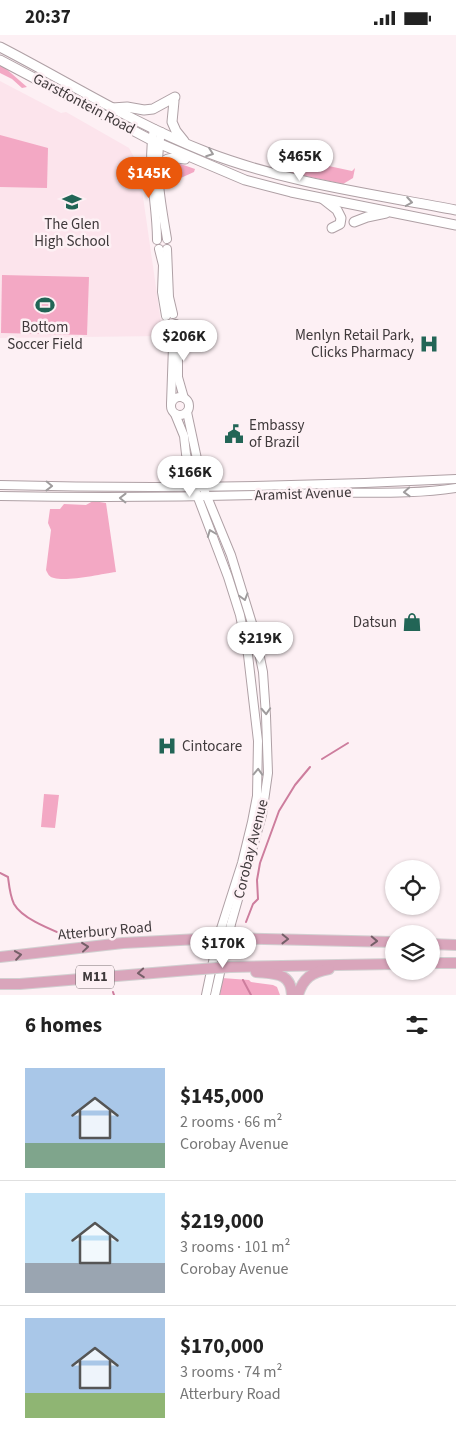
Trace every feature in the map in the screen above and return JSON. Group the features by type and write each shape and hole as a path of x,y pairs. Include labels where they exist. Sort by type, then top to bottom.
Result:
{"main road":[{"name":"Garstfontein Road","path":"0,47 112,108 186,144 231,161 298,181 456,210"},
{"name":"Garstfontein Road","path":"0,60 155,142 245,180 321,198 456,225"},
{"path":"112,108 153,109 174,99 172,122 186,144"},
{"path":"158,183 161,165 166,159 172,157 195,160"},
{"path":"321,198 337,211 341,218 340,224 332,228"},
{"path":"354,222 391,212"},
{"name":"Atterbury Road","path":"0,957 122,943 223,938 385,942"},
{"path":"440,944 453,944"},
{"path":"440,963 456,963"},
{"path":"298,995 301,985 310,975 357,964"},
{"name":"M11","path":"0,984 230,967 385,964"},
{"path":"230,967 280,975 290,983 292,995"}],"street":[{"name":"Corobay Avenue","path":"157,130 151,166 157,212 156,246 163,249"},
{"name":"Corobay Avenue","path":"155,142 158,183 169,245 163,249"},
{"path":"157,239 163,237 167,239"},
{"name":"Corobay Avenue","path":"163,249 169,297 169,315 164,321 173,346 172,412 176,414 184,436 186,455 194,487 228,577 240,615 248,655 258,741 257,796 223,938 215,995"},
{"name":"Corobay Avenue","path":"169,315 178,319 176,325 178,377 184,398 189,404 187,412 204,487 233,561 255,633 264,683 266,716 268,773 262,815 206,995"},
{"path":"167,326 172,327 176,325"},
{"path":"171,404 176,398 184,398"},
{"path":"176,414 179,415 187,412"},
{"name":"Aramist Avenue","path":"0,485 204,487 380,483 456,479"},
{"name":"Aramist Avenue","path":"0,496 207,497 440,491 456,488"},
{"path":"440,491 456,495"}],"shaded area":[{"path":"0,65 27,87 22,88 12,79 0,73"},
{"name":"The Glen High School","path":"0,81 61,113 66,112 129,148 136,161 140,176 163,336 0,338"},
{"path":"0,135 48,148 47,188 0,187"},
{"path":"324,160 326,161 324,165 352,171 355,168 353,178 343,184 273,169 304,173 312,170"},
{"path":"175,162 195,169 194,172 165,185 165,169 168,163"},
{"name":"Bottom Soccer Field","path":"2,275 89,277 87,335 1,333"},
{"path":"93,501 106,503 116,572 67,579 51,577 46,570 51,530 48,523 50,509 60,509 64,504 86,505"},
{"path":"44,794 59,795 55,828 41,827"},
{"path":"222,978 249,980 251,982 273,985 277,987 280,995 220,995"}],"waterway":[{"path":"322,759 348,743"},
{"path":"246,922 253,904 258,899 257,880 260,863 279,811 295,785 310,767"},
{"path":"0,873 8,877 12,898 18,910 32,920 71,938"},
{"path":"243,980 251,995"}],"place":[{"name":"The Glen High School","path":"72,202"},
{"name":"Bottom Soccer Field","path":"45,305"},
{"name":"Menlyn Retail Park, Clicks Pharmacy","path":"429,344"},
{"name":"Embassy of Brazil","path":"234,434"},
{"name":"Datsun","path":"412,622"},
{"name":"Cintocare","path":"167,746"}]}
